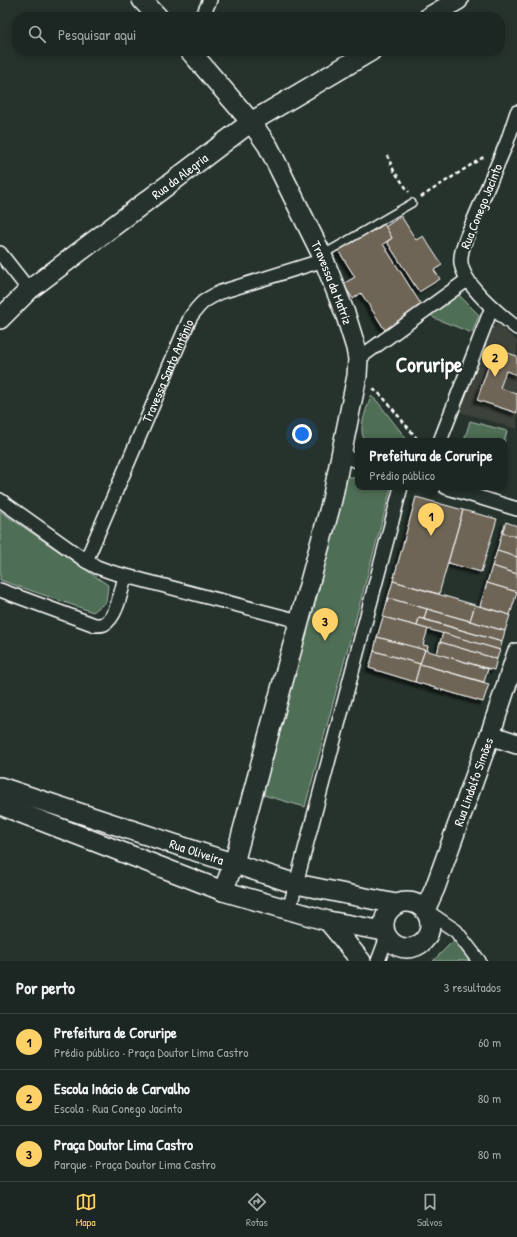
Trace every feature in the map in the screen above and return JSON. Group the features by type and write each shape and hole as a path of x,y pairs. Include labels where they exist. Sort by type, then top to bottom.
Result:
{"street":[{"path":"142,0 153,12"},
{"path":"204,12 210,0"},
{"path":"438,12 458,0"},
{"name":"Travessa da Matriz","path":"194,56 251,122 268,146 323,257 346,316 358,359 350,459 332,500 234,864 223,891"},
{"name":"Rua da Alegria","path":"0,319 29,290 251,122 363,56"},
{"name":"Rua Conego Jacinto","path":"517,112 507,142 466,238 460,261 462,271 467,280 492,307 517,328"},
{"path":"0,253 29,290"},
{"name":"Travessa Santo Antônio","path":"86,561 190,318 197,307 221,292 323,257"},
{"path":"358,359 467,280"},
{"path":"441,438 492,307"},
{"path":"289,910 401,490"},
{"path":"455,490 517,509"},
{"path":"0,500 86,561 97,567 125,576 299,621"},
{"path":"0,590 95,626 104,624 110,620 115,612 125,576"},
{"name":"Rua Lindolfo Simões","path":"425,910 435,888 490,735 517,653"},
{"path":"490,735 517,744"},
{"name":"Rua Oliveira","path":"0,787 296,884 396,904"},
{"name":"Rua Oliveira","path":"0,805 223,891 328,921 386,934"},
{"path":"425,910 429,917 430,924 429,932 426,938 414,947 399,947 392,943 386,934 384,923 386,916 390,909 396,904 411,902 419,905 456,931 480,961"},
{"path":"328,921 360,961"},
{"path":"378,961 386,934"}],"lane":[{"path":"323,257 414,202"}],"path":[{"path":"387,155 394,170 414,202 507,142"},
{"path":"370,388 382,396 417,438"}],"shaded area":[{"path":"498,324 517,341 517,429 460,412 492,329"}],"green space":[{"path":"457,294 479,315 472,333 434,318 428,312"},
{"path":"371,396 377,401 406,438 364,438 362,424"},
{"path":"470,421 507,431 505,438 465,438"},
{"path":"346,476 355,478 355,490 390,490 305,807 260,794"},
{"path":"0,511 108,585 106,602 93,612 0,580"},
{"path":"457,937 474,961 433,961"}],"building":[{"path":"401,216 416,240 423,236 442,265 434,270 440,279 419,292 387,242 392,238 385,227"},
{"path":"384,224 392,238 383,244 422,306 385,330 361,293 353,299 343,284 355,277 338,250 372,228 374,231"},
{"path":"505,352 517,356 517,375 506,371 500,388 517,394 517,413 477,400 490,362 501,365"},
{"path":"416,497 463,510 439,594 393,581"},
{"path":"463,510 497,519 481,572 448,563"},
{"path":"506,522 517,526 517,537 502,533"},
{"path":"502,533 517,537 517,557 497,551"},
{"path":"497,551 517,557 517,574 492,566"},
{"path":"492,566 517,574 517,592 487,583"},
{"path":"393,581 475,605 470,621 388,598"},
{"path":"487,583 517,592 510,615 480,606"},
{"path":"388,598 427,609 424,619 419,618 417,626 383,617"},
{"path":"475,605 510,615 505,631 470,621"},
{"path":"427,609 505,631 502,642 424,619"},
{"path":"383,617 428,629 423,645 428,646 427,651 377,637"},
{"path":"419,618 502,642 500,650 417,626"},
{"path":"443,633 500,650 497,659 440,642"},
{"path":"377,637 425,650 420,664 374,651"},
{"path":"440,642 497,659 494,670 437,654"},
{"path":"425,650 488,669 484,682 420,664"},
{"path":"374,651 420,664 415,682 369,668"},
{"path":"420,664 489,684 483,702 415,682"}],"place":[{"name":"Escola Inácio de Carvalho","path":"495,377"},
{"name":"Prefeitura de Coruripe","path":"431,536"},
{"name":"Praça Doutor Lima Castro","path":"325,641"}],"district":[{"name":"Coruripe","path":"429,365"}]}
